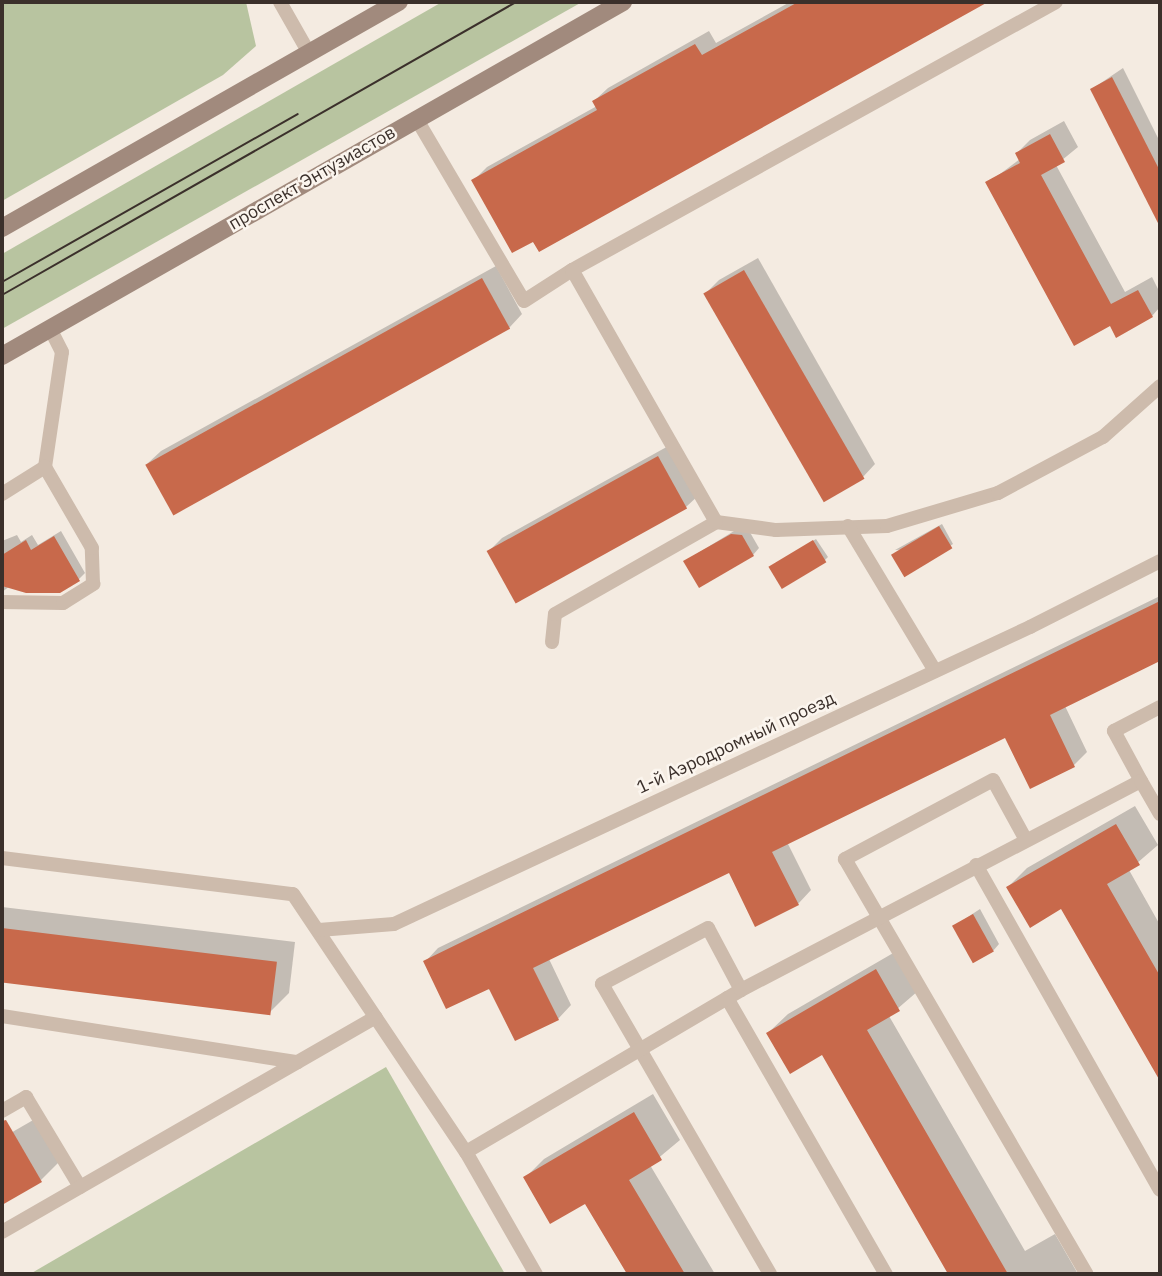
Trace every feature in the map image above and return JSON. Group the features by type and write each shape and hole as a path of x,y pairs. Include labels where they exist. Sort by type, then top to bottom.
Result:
{"main road":[{"path":"2,228 399,2"},
{"name":"проспект Энтузиастов","path":"2,356 623,2"}],"lane":[{"path":"281,2 309,53"},
{"path":"416,118 524,301 572,270 1056,2"},
{"path":"572,270 716,522"},
{"path":"2,602 63,603 93,584 92,548 45,467 62,352 50,328"},
{"path":"552,642 555,614 716,522 776,530 887,526 998,493 1103,437 1160,386"},
{"path":"2,494 45,467"},
{"path":"848,526 934,671"},
{"name":"1-й Аэродромный проезд","path":"319,930 394,924 934,671 1160,561"},
{"path":"1160,708 1114,731 1160,814"},
{"path":"1026,840 993,780 845,859 1087,1274"},
{"path":"466,1153 636,1049 726,998 877,915 1141,781"},
{"path":"2,858 293,894 466,1153 536,1274"},
{"path":"976,866 1160,1190"},
{"path":"741,990 708,928 602,984 636,1049 770,1274"},
{"path":"726,998 886,1274"},
{"path":"2,1016 297,1062"},
{"path":"2,1232 376,1017"},
{"path":"2,1111 26,1097 80,1187"}],"green space":[{"path":"2,2 246,2 256,46 223,75 2,201"},
{"path":"442,2 582,2 2,329 2,254"},
{"path":"386,1067 505,1274 30,1274"}],"building":[{"path":"798,2 988,2 539,252 533,242 512,253 471,180 597,110 592,101 695,44 702,55"},
{"path":"1112,77 1160,171 1160,227 1090,89"},
{"path":"1050,134 1065,162 1041,175 1111,304 1138,290 1153,317 1116,338 1110,326 1074,346 985,182 1020,163 1015,153"},
{"path":"744,270 864,479 824,502 703,294"},
{"path":"482,278 510,329 173,515 145,465"},
{"path":"658,456 687,508 516,603 487,551"},
{"path":"939,526 952,548 904,577 891,555"},
{"path":"731,534 742,535 754,556 699,588 683,561"},
{"path":"54,536 80,581 60,593 26,593 2,586 2,555 26,540 31,550"},
{"path":"813,540 826,562 782,589 768,567"},
{"path":"1160,601 1160,661 1050,715 1075,767 1030,789 1005,738 772,852 799,905 755,927 729,873 533,968 559,1020 515,1041 489,989 446,1009 423,961"},
{"path":"1116,824 1140,865 1107,884 1160,976 1160,1081 1061,909 1030,928 1006,887"},
{"path":"973,914 994,952 973,963 952,926"},
{"path":"2,928 277,962 270,1015 2,982"},
{"path":"876,969 900,1011 867,1030 1008,1274 948,1274 822,1055 790,1074 766,1033"},
{"path":"634,1112 662,1160 629,1180 685,1274 627,1274 585,1204 550,1224 523,1177"},
{"path":"6,1120 42,1182 2,1205 2,1121"}],"tram line":[{"path":"2,295 516,2"},
{"path":"2,282 298,114"}]}
